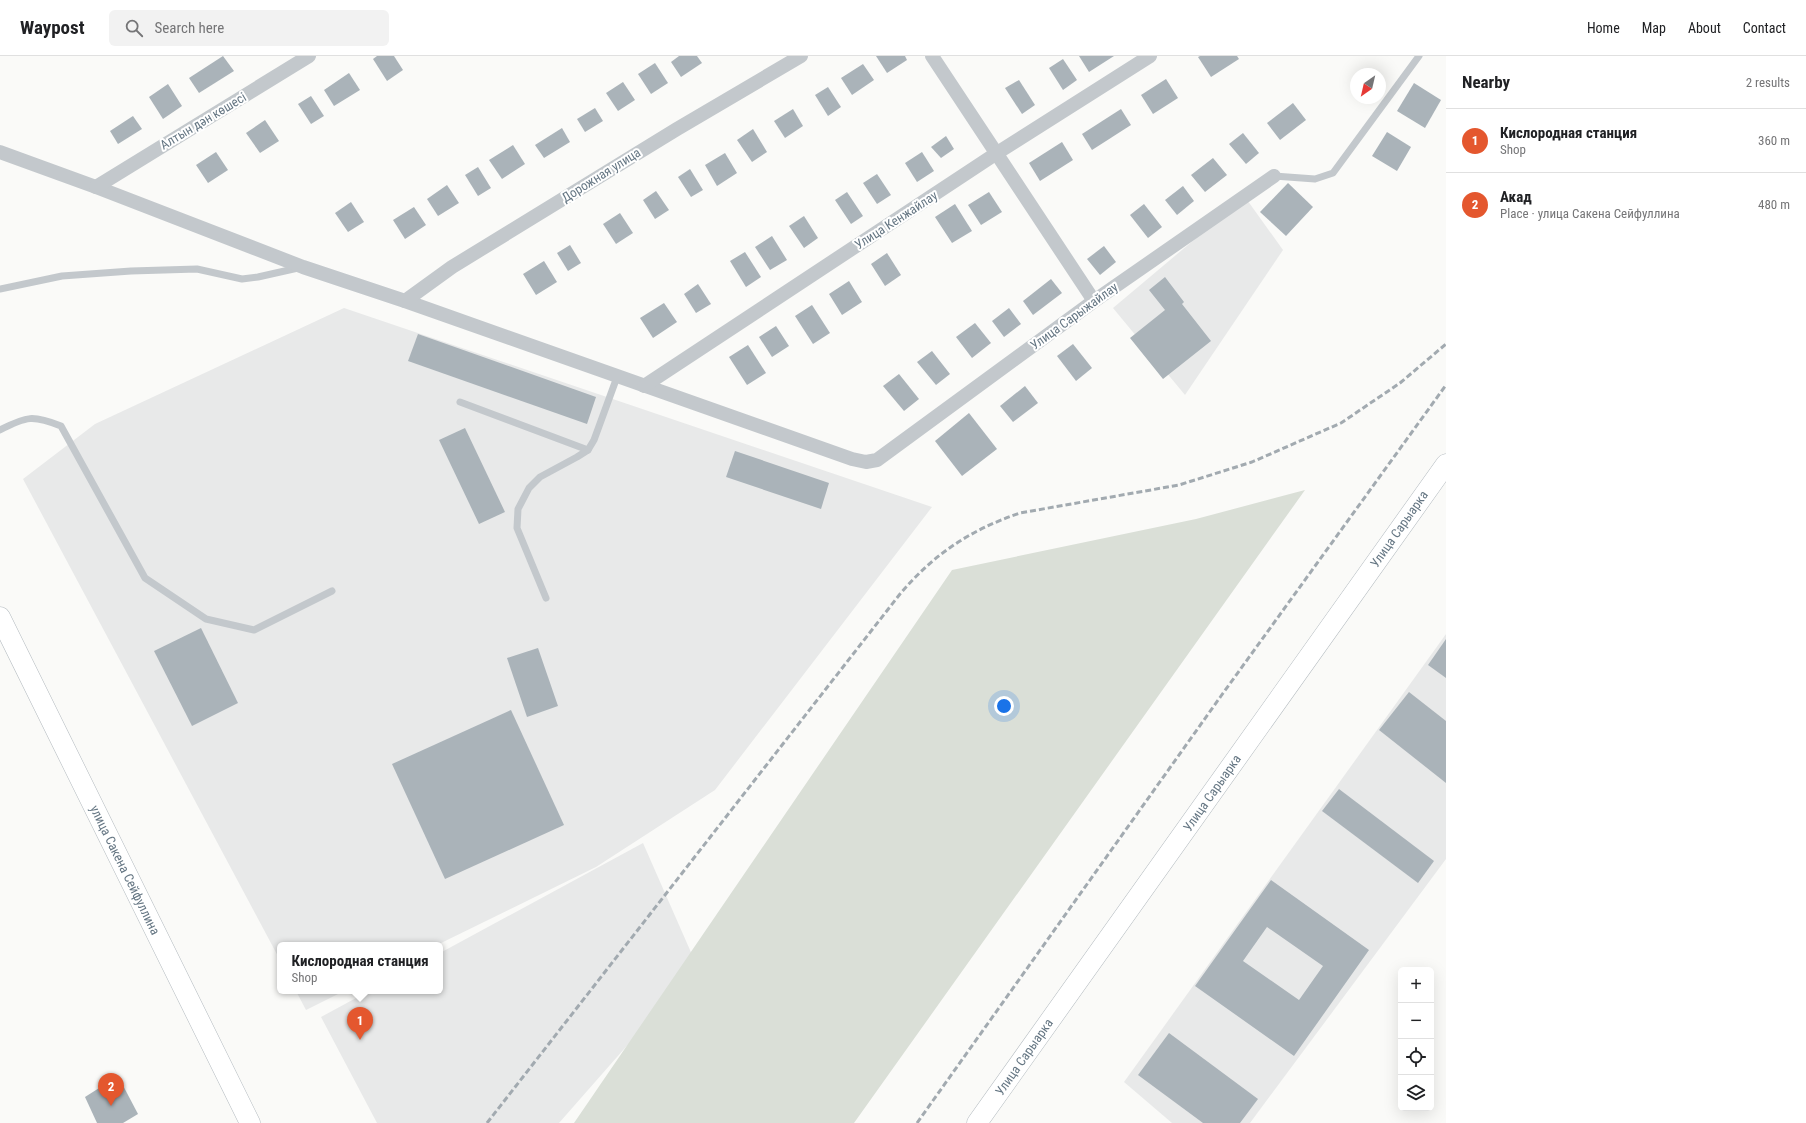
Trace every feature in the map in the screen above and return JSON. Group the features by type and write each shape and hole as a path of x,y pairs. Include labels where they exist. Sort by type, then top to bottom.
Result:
{"main road":[{"name":"Улица Сарыарка","path":"977,1123 1446,464"},
{"name":"улица Сакена Сейфуллина","path":"0,617 250,1123"}],"street":[{"name":"Алтын дән көшесі","path":"96,186 310,56"},
{"name":"Дорожная улица","path":"405,301 452,267 677,129 801,56"},
{"path":"932,56 1094,301"},
{"name":"Улица Кенжайлау","path":"644,386 997,153 1150,56"},
{"path":"0,152 96,186 302,267 405,301 644,386"},
{"name":"Улица Сарыжайлау","path":"644,386 852,460 866,462 877,460 1094,301 1274,176"}],"lane":[{"path":"1274,176 1315,179 1333,173 1419,56"},
{"path":"0,289 62,276 131,271 197,270 242,278 258,277 302,267"},
{"path":"546,598 517,528 518,509 528,488 540,477 588,450 594,440 617,376"},
{"path":"460,402 588,450"},
{"path":"0,430 20,419 42,418 61,426 145,578 206,619 254,630 332,591"}],"shaded area":[{"path":"1245,197 1283,250 1185,395 1113,308"},
{"path":"344,308 932,507 715,790 596,867 443,942 277,942 277,954 23,479 95,424"},
{"path":"1305,490 854,1123 574,1123 952,570 1196,519"},
{"path":"1446,634 1446,859 1250,1123 1172,1123 1124,1082"},
{"path":"643,843 697,966 559,1123 377,1123 321,1017 363,994 443,994 443,951"},
{"path":"298,994 338,994 306,1010"}],"building":[{"path":"223,56 234,71 199,93 189,78"},
{"path":"377,56 394,56 403,70 387,81 373,59"},
{"path":"679,56 697,56 702,63 681,77 671,62"},
{"path":"876,56 905,56 907,60 887,73"},
{"path":"1079,56 1114,56 1089,72"},
{"path":"1237,56 1239,59 1211,77 1198,57"},
{"path":"1063,59 1077,80 1063,90 1049,68"},
{"path":"655,63 668,83 651,94 638,74"},
{"path":"863,64 874,80 852,95 841,78"},
{"path":"349,73 360,90 334,106 324,90"},
{"path":"1166,79 1178,98 1153,114 1141,95"},
{"path":"1019,80 1035,105 1022,114 1005,88"},
{"path":"623,82 635,100 618,111 606,93"},
{"path":"1414,83 1441,100 1425,128 1397,111"},
{"path":"168,84 182,106 163,119 149,97"},
{"path":"828,87 841,107 828,116 815,95"},
{"path":"311,96 324,116 311,124 298,104"},
{"path":"1293,103 1306,120 1280,140 1267,123"},
{"path":"595,108 603,121 585,132 577,119"},
{"path":"793,109 803,126 785,138 774,121"},
{"path":"1121,109 1131,125 1092,150 1082,134"},
{"path":"133,116 142,129 118,144 110,131"},
{"path":"265,120 279,141 260,153 246,133"},
{"path":"562,128 570,142 544,158 535,145"},
{"path":"753,129 767,152 752,162 737,140"},
{"path":"1387,132 1411,147 1397,171 1372,156"},
{"path":"1243,133 1259,153 1246,164 1229,144"},
{"path":"946,136 954,149 941,158 931,147"},
{"path":"1062,142 1073,160 1040,181 1029,163"},
{"path":"513,145 525,164 502,179 489,160"},
{"path":"216,152 228,170 208,183 196,165"},
{"path":"922,152 934,171 917,182 905,163"},
{"path":"725,153 737,173 717,186 705,165"},
{"path":"1213,158 1227,175 1205,192 1191,175"},
{"path":"478,167 491,188 478,196 465,175"},
{"path":"690,169 703,190 691,197 678,177"},
{"path":"877,174 891,195 877,204 863,183"},
{"path":"1288,183 1313,207 1286,236 1260,212"},
{"path":"447,185 459,203 438,216 427,199"},
{"path":"1183,186 1194,201 1177,215 1165,200"},
{"path":"656,191 669,210 655,219 643,200"},
{"path":"847,192 863,216 851,224 835,200"},
{"path":"989,192 1002,212 981,225 968,205"},
{"path":"351,202 364,222 348,232 335,213"},
{"path":"955,204 972,231 952,243 935,217"},
{"path":"1144,204 1162,227 1148,238 1130,215"},
{"path":"414,207 426,225 405,239 393,220"},
{"path":"620,213 633,233 616,244 603,224"},
{"path":"804,216 818,238 804,248 789,226"},
{"path":"772,236 787,260 770,270 755,247"},
{"path":"570,245 581,263 568,271 557,253"},
{"path":"1104,246 1116,262 1100,275 1087,259"},
{"path":"745,252 761,277 746,287 730,261"},
{"path":"887,253 901,275 885,286 871,264"},
{"path":"544,261 557,282 536,295 523,274"},
{"path":"1165,277 1184,302 1182,304 1211,341 1163,379 1130,338 1165,310 1149,290"},
{"path":"1051,279 1062,293 1033,315 1023,301"},
{"path":"849,281 862,302 842,315 829,294"},
{"path":"698,284 711,304 696,313 684,294"},
{"path":"664,303 677,322 653,338 640,318"},
{"path":"812,305 830,333 813,344 795,316"},
{"path":"1009,308 1021,324 1004,337 992,321"},
{"path":"975,323 991,343 972,358 956,337"},
{"path":"776,326 789,346 772,357 759,337"},
{"path":"418,334 596,397 587,424 408,361"},
{"path":"1073,344 1092,368 1076,381 1057,356"},
{"path":"748,345 766,373 747,385 729,357"},
{"path":"932,351 950,374 936,385 917,362"},
{"path":"899,374 919,399 904,411 883,386"},
{"path":"1025,386 1038,403 1013,422 1000,406"},
{"path":"969,413 997,449 962,476 935,441"},
{"path":"465,428 505,512 479,524 439,440"},
{"path":"735,451 829,483 821,509 726,477"},
{"path":"201,628 238,703 192,726 154,651"},
{"path":"1446,639 1446,678 1428,665"},
{"path":"538,648 558,706 527,717 507,658"},
{"path":"1409,692 1446,721 1446,783 1379,730"},
{"path":"511,710 564,825 445,879 392,764"},
{"path":"1339,789 1434,861 1418,883 1322,811"},
{"path":"1271,880 1369,950 1294,1056 1195,986","holes":["1267,927 1323,966 1299,1000 1243,961"]},
{"path":"1169,1033 1258,1099 1240,1123 1203,1123 1138,1075"},
{"path":"118,1076 138,1114 123,1123 97,1123 85,1097"}],"railway":[{"path":"487,1123 900,594 940,555 985,527 1020,513 1179,485 1252,462 1341,423 1400,383 1446,344"},
{"path":"917,1123 1221,696 1446,385"}],"place":[{"name":"Кислородная станция","path":"360,1040"},
{"name":"Акад","path":"111,1106"}]}
